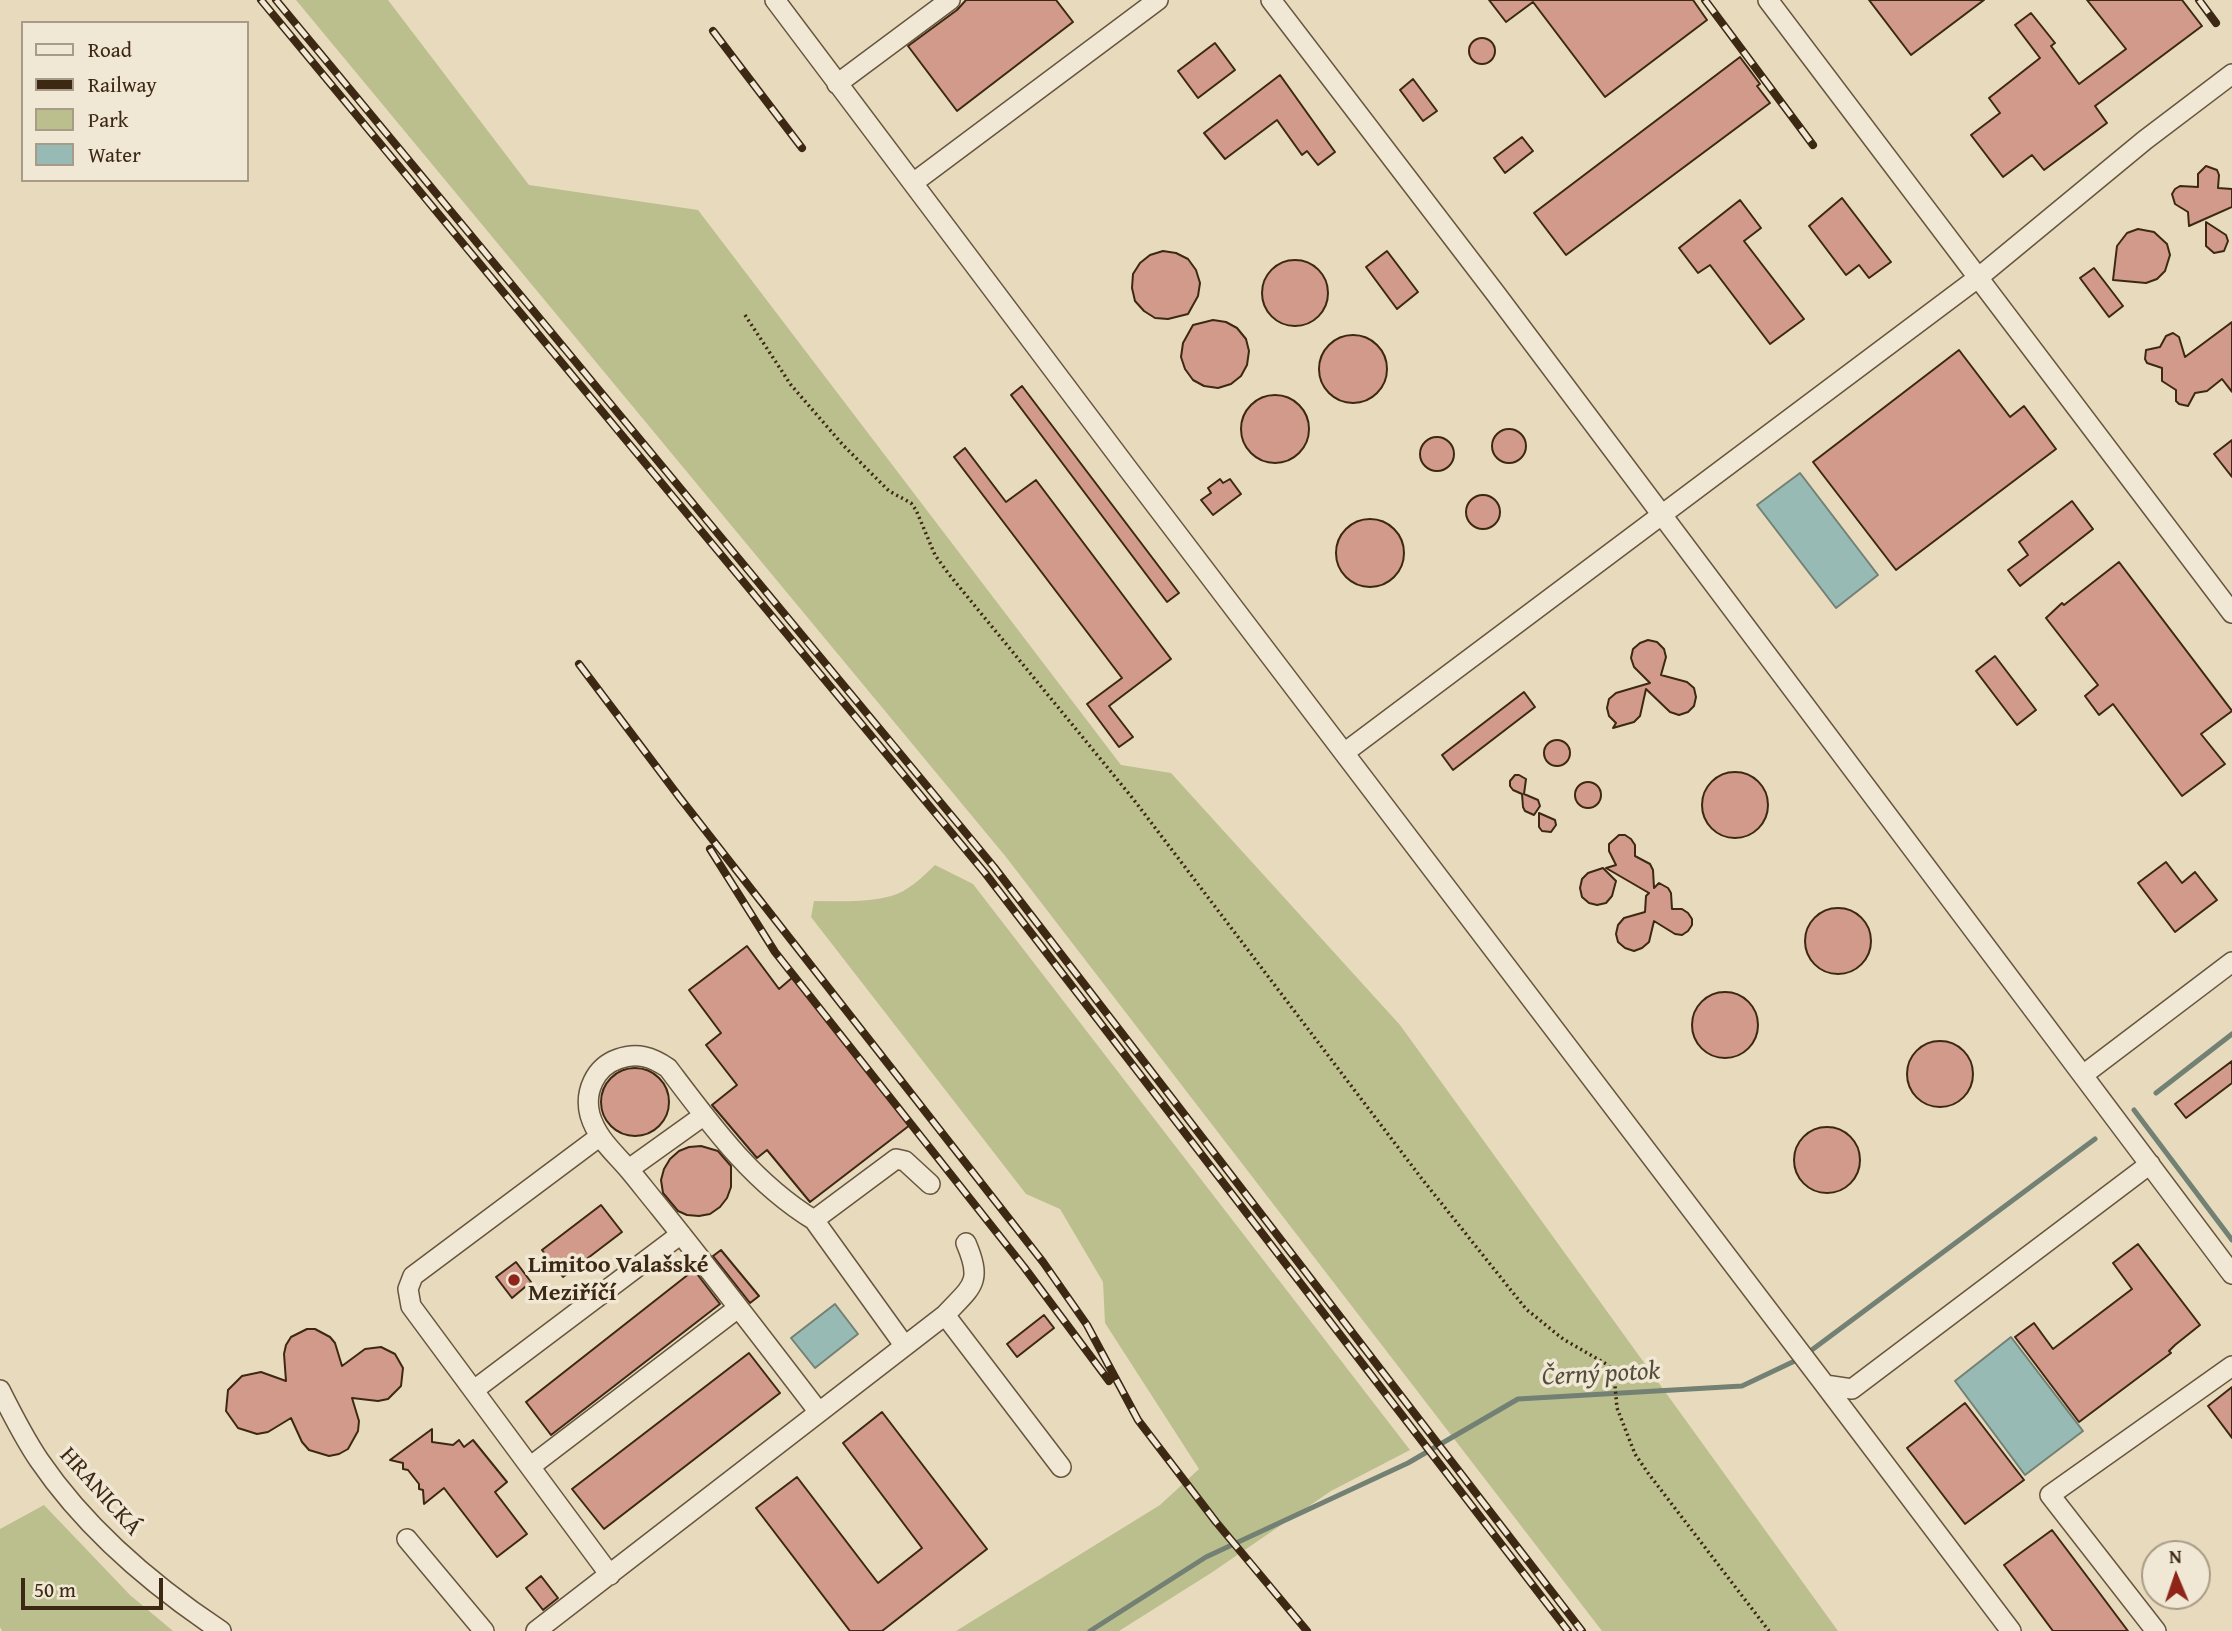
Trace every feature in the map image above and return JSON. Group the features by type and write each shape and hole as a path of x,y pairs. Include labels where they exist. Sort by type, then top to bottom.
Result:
{"street":[{"path":"775,0 2011,1631"},
{"path":"837,84 950,0"},
{"path":"913,184 1158,0"},
{"path":"1271,0 2232,1274"},
{"path":"1768,0 2232,613"},
{"path":"1344,753 1979,276 2145,140 2232,74"},
{"path":"2083,1075 2232,962"},
{"path":"818,1411 681,1234 629,1169 599,1137 590,1115 588,1100 599,1071 611,1061 640,1055 655,1059 668,1068 703,1116 742,1162 788,1204 814,1220 904,1345"},
{"path":"629,1169 703,1116"},
{"path":"599,1137 413,1276 409,1282 408,1297 411,1306 610,1575"},
{"path":"814,1220 896,1159 905,1161 930,1184"},
{"path":"1825,1385 1852,1390 2150,1164"},
{"path":"474,1390 681,1234"},
{"path":"536,1631 945,1315 971,1287 974,1280 974,1262 966,1243"},
{"path":"531,1466 738,1308"},
{"path":"945,1315 1061,1467"},
{"path":"2156,1631 2050,1495 2232,1366"},
{"name":"HRANICKÁ","path":"0,1390 39,1460 94,1526 161,1589 221,1631"},
{"path":"407,1539 484,1631"}],"path":[{"path":"745,315 791,385 843,445 888,491 911,503 931,547 948,573 1134,800 1422,1179 1526,1309 1563,1339 1608,1365 1614,1376 1617,1408 1635,1454 1769,1631"}],"green space":[{"path":"296,0 388,0 529,185 698,210 1121,765 1171,773 1400,1025 1838,1631 1602,1631 1006,857"},
{"path":"935,865 973,884 1410,1450 1331,1491 1211,1573 1119,1631 956,1631 1160,1505 1199,1469 1105,1323 1103,1282 1060,1209 1026,1194 811,917 814,901 862,901 891,896 909,888"},
{"path":"44,1505 130,1595 173,1631 2,1631 0,1529"}],"water":[{"path":"1800,473 1878,575 1836,608 1757,505"},
{"path":"835,1304 858,1334 815,1368 791,1338"},
{"path":"2011,1337 2083,1431 2025,1475 1955,1381"}],"building":[{"path":"966,0 1056,0 1073,22 957,111 908,46 957,10"},
{"path":"1489,0 1693,0 1707,20 1605,97 1533,2 1506,22"},
{"path":"1869,0 1984,0 1911,55"},
{"path":"2087,0 2182,0 2202,26 2095,106 2107,123 2044,170 2032,155 2003,177 1971,135 2000,113 1989,98 2040,58 2015,25 2031,13 2055,43 2051,46 2079,84 2126,49"},
{"path":"1482,38 1491,42 1495,51 1491,60 1482,64 1473,60 1469,51 1473,42"},
{"path":"1215,43 1235,70 1198,98 1178,71"},
{"path":"1740,57 1770,103 1566,255 1534,213"},
{"path":"1280,75 1335,152 1318,165 1307,151 1302,155 1277,120 1225,159 1204,133"},
{"path":"1413,79 1437,111 1423,121 1400,90"},
{"path":"1522,137 1533,151 1505,173 1494,158"},
{"path":"2206,166 2217,170 2218,188 2232,189 2232,207 2189,226 2188,212 2175,204 2172,194 2180,186 2198,187 2198,174"},
{"path":"1842,198 1891,262 1869,278 1859,265 1846,275 1809,226"},
{"path":"1740,200 1761,228 1744,241 1804,319 1770,344 1710,265 1698,273 1679,248"},
{"path":"2206,222 2226,235 2228,241 2224,251 2214,253 2206,246"},
{"path":"2138,229 2154,232 2167,244 2170,255 2165,271 2157,279 2146,283 2113,280 2117,246 2127,233"},
{"path":"1163,251 1188,259 1196,270 1200,283 1198,296 1188,314 1168,319 1155,318 1144,311 1135,301 1132,288 1133,274 1140,263 1150,255"},
{"path":"1387,251 1418,292 1397,309 1366,267"},
{"path":"1288,260 1302,260 1314,265 1323,274 1328,293 1326,306 1319,317 1302,326 1288,326 1276,321 1267,312 1262,300 1262,286 1267,274 1276,265"},
{"path":"2094,268 2123,306 2109,317 2080,278"},
{"path":"1213,320 1226,322 1237,328 1246,339 1249,351 1247,365 1241,376 1231,384 1218,388 1204,386 1193,380 1181,357 1183,343 1193,325"},
{"path":"2232,322 2232,392 2222,379 2207,391 2195,393 2188,406 2179,404 2176,401 2176,390 2162,381 2162,368 2147,363 2146,350 2160,347 2166,336 2173,333 2179,337 2185,357"},
{"path":"1353,335 1366,338 1377,345 1384,356 1387,369 1384,382 1377,393 1366,400 1353,403 1340,400 1329,393 1322,382 1319,369 1322,356 1329,345 1340,338"},
{"path":"1959,350 2010,417 2024,406 2056,449 1896,570 1813,462"},
{"path":"1022,386 1179,593 1167,602 1011,395"},
{"path":"1275,395 1288,398 1299,405 1306,416 1309,429 1306,442 1299,453 1288,460 1275,463 1262,460 1251,453 1244,442 1241,429 1244,416 1251,405 1262,398"},
{"path":"1509,429 1521,434 1526,446 1521,458 1509,463 1497,458 1492,446 1497,434"},
{"path":"1437,437 1449,442 1454,454 1449,466 1437,471 1425,466 1420,454 1425,442"},
{"path":"2232,440 2232,477 2214,454"},
{"path":"965,448 1006,502 1036,480 1171,659 1109,706 1133,737 1119,747 1087,704 1122,678 954,457"},
{"path":"1220,479 1223,483 1230,479 1241,494 1213,515 1201,500 1211,493 1208,488"},
{"path":"1483,495 1495,500 1500,512 1495,524 1483,529 1471,524 1466,512 1471,500"},
{"path":"2072,501 2093,529 2020,586 2008,570 2028,555 2019,542"},
{"path":"1370,519 1383,522 1394,529 1401,540 1404,553 1401,566 1394,577 1383,584 1370,587 1357,584 1346,577 1339,566 1336,553 1339,540 1346,529 1357,522"},
{"path":"2119,562 2232,711 2201,734 2225,764 2182,796 2113,704 2099,715 2085,696 2098,685 2046,618 2062,603 2064,605"},
{"path":"1648,640 1657,642 1664,649 1666,657 1661,675 1687,682 1694,688 1694,706 1679,715 1670,712 1646,689 1640,716 1634,722 1613,728 1616,723 1609,716 1609,699 1616,693 1650,683 1634,667 1631,658 1633,649"},
{"path":"1995,656 2036,710 2017,725 1976,671"},
{"path":"1524,692 1535,707 1453,770 1442,755"},
{"path":"1557,740 1566,744 1570,753 1566,762 1557,766 1548,762 1544,753 1548,744"},
{"path":"1735,772 1748,774 1758,782 1766,792 1766,818 1758,828 1748,836 1735,838 1722,836 1712,828 1704,818 1702,805 1704,792 1712,782 1722,774"},
{"path":"1515,775 1526,779 1524,794 1538,800 1540,806 1534,815 1525,811 1522,794 1510,786"},
{"path":"1588,782 1597,786 1601,795 1597,804 1588,808 1579,804 1575,795 1579,786"},
{"path":"1539,813 1555,820 1556,825 1551,832 1542,831 1539,827"},
{"path":"1619,835 1631,839 1635,845 1635,856 1650,864 1654,888 1659,883 1668,888 1672,909 1682,909 1688,913 1692,925 1688,931 1682,935 1675,934 1654,921 1649,942 1642,948 1634,951 1618,942 1618,925 1624,918 1645,912 1646,896 1649,893 1606,868 1616,865 1609,851 1609,844"},
{"path":"2166,862 2182,883 2195,872 2217,900 2175,932 2138,883"},
{"path":"1603,868 1616,881 1612,896 1606,903 1589,903 1582,897 1582,879 1588,873"},
{"path":"1838,908 1851,911 1861,918 1868,928 1871,941 1868,954 1861,964 1851,971 1838,974 1825,971 1815,964 1808,954 1805,941 1808,928 1815,918 1825,911"},
{"path":"747,946 779,989 793,977 910,1125 810,1202 767,1150 757,1158 712,1105 737,1085 706,1045 721,1033 689,990"},
{"path":"1725,992 1738,995 1748,1002 1755,1012 1758,1025 1755,1038 1748,1048 1738,1055 1725,1058 1712,1055 1702,1048 1695,1038 1692,1025 1695,1012 1702,1002 1712,995"},
{"path":"1940,1041 1953,1044 1963,1051 1970,1061 1973,1074 1970,1087 1963,1097 1953,1104 1940,1107 1927,1104 1917,1097 1910,1087 1907,1074 1910,1061 1917,1051 1927,1044"},
{"path":"2232,1061 2232,1083 2186,1118 2175,1104"},
{"path":"628,1068 642,1068 654,1073 664,1083 669,1102 664,1121 654,1131 642,1136 628,1136 616,1131 606,1121 601,1109 601,1095 606,1083 616,1073"},
{"path":"1827,1127 1840,1130 1850,1137 1857,1147 1860,1160 1857,1173 1850,1183 1840,1190 1827,1193 1814,1190 1804,1183 1797,1173 1794,1160 1797,1147 1804,1137 1814,1130"},
{"path":"701,1146 718,1151 731,1166 731,1187 720,1207 710,1214 687,1215 678,1211 663,1193 661,1180 670,1159 679,1151"},
{"path":"601,1205 622,1232 563,1277 542,1250"},
{"path":"2138,1244 2200,1325 2175,1345 2169,1351 2171,1353 2079,1422 2015,1337 2034,1323 2053,1349 2132,1289 2113,1263"},
{"path":"721,1250 759,1296 750,1303 713,1256"},
{"path":"516,1262 531,1282 512,1298 496,1277"},
{"path":"694,1270 720,1304 551,1435 526,1402"},
{"path":"1044,1315 1054,1328 1017,1357 1007,1344"},
{"path":"307,1329 315,1329 330,1337 335,1343 342,1366 365,1349 381,1347 395,1354 403,1368 401,1386 388,1399 378,1401 352,1398 359,1421 358,1431 348,1449 339,1454 329,1456 309,1450 302,1442 291,1418 268,1432 257,1434 238,1428 226,1411 228,1390 242,1376 261,1372 286,1381 286,1345 291,1337"},
{"path":"749,1353 780,1393 604,1529 572,1489"},
{"path":"2232,1387 2232,1438 2208,1406"},
{"path":"1965,1403 2024,1480 1965,1524 1907,1448"},
{"path":"882,1412 987,1549 882,1631 850,1631 756,1508 797,1477 878,1583 922,1548 843,1443"},
{"path":"432,1429 432,1442 453,1445 459,1440 464,1447 473,1440 507,1482 495,1492 527,1534 497,1557 444,1488 424,1504 423,1490 419,1489 419,1484 408,1470 403,1469 403,1463 390,1460"},
{"path":"2052,1530 2128,1631 2053,1631 2004,1565"},
{"path":"541,1576 558,1598 543,1610 526,1588"}],"waterway":[{"name":"Černý potok","path":"2156,1093 2232,1034"},
{"path":"2134,1110 2232,1240"},
{"name":"Černý potok","path":"1090,1631 1206,1557 1408,1463 1518,1399 1742,1386 1801,1358 2095,1139"}],"railway":[{"path":"261,0 985,873 1568,1631"},
{"path":"276,0 994,867 1582,1631"},
{"path":"1705,0 1813,145"},
{"path":"2199,0 2216,23"},
{"path":"713,31 802,148"},
{"path":"579,664 680,798 1043,1262 1087,1325 1138,1420 1216,1522 1307,1631"},
{"path":"710,849 775,952 1024,1267 1109,1381"}],"place":[{"name":"Limitoo Valašské Meziříčí","path":"514,1280"}]}
